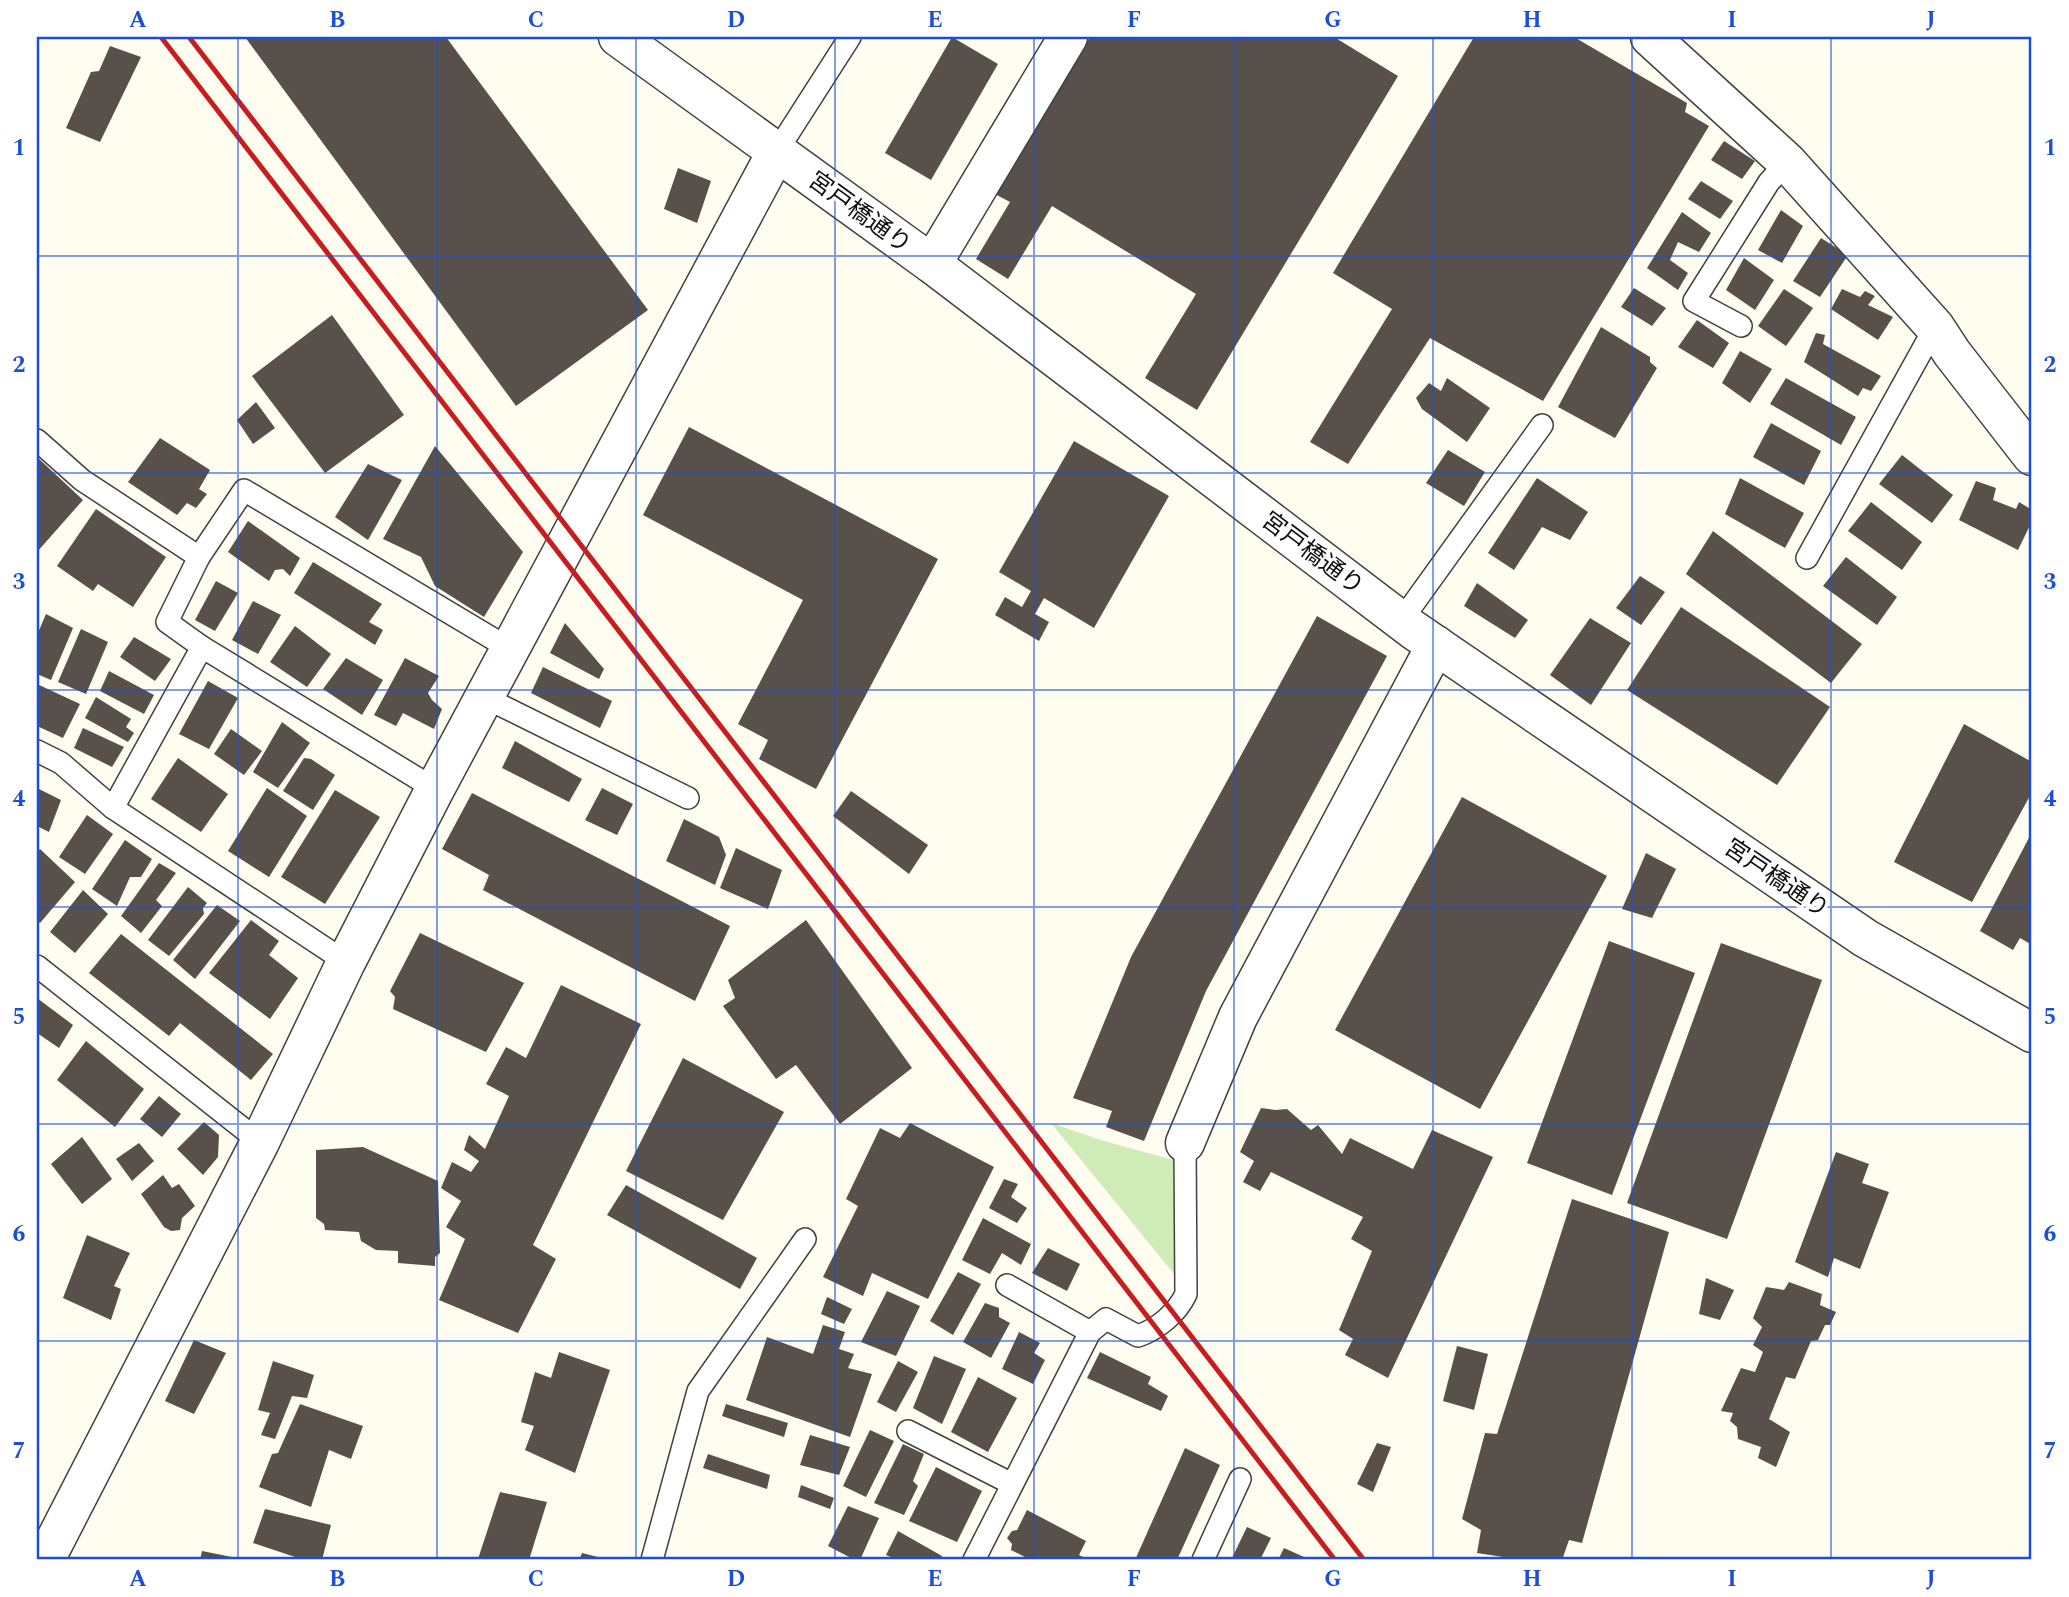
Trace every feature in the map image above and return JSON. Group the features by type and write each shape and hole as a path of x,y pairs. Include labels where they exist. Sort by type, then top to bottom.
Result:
{"street":[{"name":"宮戸橋通り","path":"618,37 932,264 1401,621 1865,938 2032,1033"},
{"path":"932,264 1068,37"},
{"path":"1650,37 1787,162 1935,327 2032,456"},
{"path":"45,1560 260,1142 346,962 435,789 777,151"},
{"path":"1185,1143 1238,1017 1436,645"}],"lane":[{"path":"777,151 850,37"},
{"path":"1741,326 1694,301 1769,182 1787,162"},
{"path":"1807,558 1935,327"},
{"path":"1401,621 1542,425"},
{"path":"37,440 82,480 199,557"},
{"path":"435,789 202,647 167,622 199,557 244,490 510,649"},
{"path":"113,808 202,647"},
{"path":"484,697 688,798"},
{"path":"37,751 61,763 113,808 346,962"},
{"path":"37,966 260,1142"},
{"path":"974,1560 1090,1332 1106,1319 1138,1336 1154,1331 1182,1302 1186,1294 1185,1143"},
{"path":"652,1560 698,1391 806,1239"},
{"path":"1007,1285 1090,1332"},
{"path":"908,1431 1012,1484"},
{"path":"1203,1560 1240,1479"}],"green space":[{"path":"1051,1123 1181,1162 1183,1285"}],"building":[{"path":"245,37 446,37 648,310 516,406"},
{"path":"952,37 998,64 931,180 885,153"},
{"path":"1090,37 1334,37 1398,76 1197,410 1145,378 1196,294 1052,206 1008,279 976,259 1010,202 995,194"},
{"path":"1474,37 1574,37 1687,103 1685,112 1709,126 1543,401 1430,338 1348,464 1310,442 1392,309 1333,273"},
{"path":"110,46 141,57 100,142 66,128 91,72 99,71"},
{"path":"1724,141 1755,161 1742,179 1711,160"},
{"path":"678,168 711,181 697,223 664,209"},
{"path":"1701,181 1733,201 1720,219 1688,199"},
{"path":"1781,210 1803,226 1782,263 1758,250"},
{"path":"1682,212 1711,233 1699,252 1678,242 1670,260 1688,273 1678,290 1647,268"},
{"path":"1821,238 1848,255 1820,297 1793,281"},
{"path":"1744,258 1774,280 1755,310 1726,290"},
{"path":"1634,288 1666,308 1652,326 1621,307"},
{"path":"1784,289 1813,308 1786,346 1758,326"},
{"path":"1842,289 1860,297 1865,291 1875,296 1868,305 1893,317 1878,340 1831,309"},
{"path":"332,315 404,415 325,473 252,376"},
{"path":"1697,320 1729,343 1713,368 1678,347"},
{"path":"1601,327 1650,357 1650,362 1657,368 1615,438 1558,407"},
{"path":"1816,333 1825,335 1823,344 1881,376 1871,391 1863,388 1858,396 1804,362"},
{"path":"1740,351 1772,369 1750,403 1722,383"},
{"path":"1447,378 1490,408 1467,442 1422,409 1416,398 1429,383 1441,391"},
{"path":"1786,378 1856,417 1841,445 1770,404"},
{"path":"256,402 275,428 253,444 237,420"},
{"path":"1771,423 1821,451 1804,485 1753,457"},
{"path":"689,427 938,559 816,789 759,759 768,740 738,724 803,600 643,515"},
{"path":"160,438 210,470 199,489 207,494 196,508 187,503 177,515 128,482"},
{"path":"1074,441 1169,496 1094,628 1044,598 1035,614 1049,622 1039,641 995,615 1005,597 1022,607 1031,591 999,572"},
{"path":"435,446 523,552 484,617 435,586 421,557 383,539"},
{"path":"1448,450 1485,472 1464,506 1426,483"},
{"path":"1902,455 1953,495 1932,523 1879,484"},
{"path":"37,457 83,500 37,552"},
{"path":"368,464 402,480 368,540 335,517"},
{"path":"1537,478 1588,512 1570,540 1542,527 1514,570 1488,553"},
{"path":"1740,478 1804,513 1785,548 1725,514"},
{"path":"1976,481 1996,488 1993,500 2016,509 2019,502 2032,510 2032,521 2018,550 1959,520"},
{"path":"1871,502 1922,542 1902,570 1848,531"},
{"path":"96,509 166,557 133,607 98,584 93,591 57,566"},
{"path":"248,521 300,558 290,576 283,569 275,570 269,581 228,552"},
{"path":"1713,531 1862,644 1831,683 1686,574"},
{"path":"1846,557 1897,597 1877,625 1823,586"},
{"path":"313,562 382,604 369,622 383,630 375,645 294,593"},
{"path":"1640,576 1665,592 1641,625 1616,608"},
{"path":"216,581 238,593 215,631 195,620"},
{"path":"1477,583 1528,620 1515,638 1464,606"},
{"path":"253,601 281,615 258,654 232,640"},
{"path":"1681,607 1830,707 1777,785 1627,690"},
{"path":"46,614 73,628 51,680 37,674 37,635"},
{"path":"1317,616 1387,656 1206,991 1144,1141 1106,1127 1112,1111 1073,1098 1131,957"},
{"path":"1590,618 1631,643 1591,705 1550,675"},
{"path":"565,623 604,669 599,679 550,653"},
{"path":"295,626 331,654 307,687 270,662"},
{"path":"81,629 108,642 86,694 58,682"},
{"path":"134,637 171,659 155,681 120,657"},
{"path":"346,658 383,680 362,715 323,689"},
{"path":"405,658 439,676 428,693 442,709 434,729 403,713 396,726 374,715"},
{"path":"543,667 612,701 600,728 531,693"},
{"path":"109,671 154,695 144,714 100,691"},
{"path":"208,681 238,698 209,749 179,734"},
{"path":"37,684 80,704 63,738 37,726"},
{"path":"96,697 131,719 126,727 134,733 128,742 85,718"},
{"path":"282,722 310,743 278,788 253,772"},
{"path":"1964,724 2032,762 2032,792 1972,902 1894,862"},
{"path":"83,728 124,747 112,767 74,748"},
{"path":"231,729 262,751 244,775 214,754"},
{"path":"515,741 582,779 569,802 502,768"},
{"path":"178,758 228,794 201,832 151,799"},
{"path":"304,758 311,759 335,775 313,810 283,791"},
{"path":"37,788 61,800 49,832 37,826"},
{"path":"267,788 307,816 269,877 228,851"},
{"path":"602,788 633,804 617,835 585,820"},
{"path":"335,790 380,817 325,904 281,877"},
{"path":"851,791 928,845 909,874 833,816"},
{"path":"472,793 730,926 695,1001 483,890 489,875 442,849"},
{"path":"1462,797 1607,876 1480,1109 1335,1030"},
{"path":"87,815 113,834 85,874 59,857"},
{"path":"684,819 719,837 726,855 715,885 666,861"},
{"path":"2032,832 2032,945 2020,938 2013,950 1980,931"},
{"path":"125,840 152,859 141,877 130,877 117,906 92,889"},
{"path":"736,848 782,870 768,909 720,888"},
{"path":"40,849 75,882 40,923 37,920 37,852"},
{"path":"1646,853 1676,869 1652,918 1622,909"},
{"path":"159,863 176,873 156,900 162,906 141,933 121,916"},
{"path":"188,887 207,903 203,908 204,914 169,956 148,940"},
{"path":"83,890 108,914 75,953 50,932"},
{"path":"217,905 240,921 195,979 173,960"},
{"path":"251,920 279,941 269,955 298,978 270,1019 209,973"},
{"path":"806,920 912,1068 840,1124 796,1065 776,1079 723,1006 735,998 728,980"},
{"path":"420,933 524,983 486,1052 393,1009 395,997 390,991"},
{"path":"121,934 273,1054 251,1080 180,1023 169,1036 89,973"},
{"path":"1609,941 1695,973 1612,1195 1527,1163"},
{"path":"1721,943 1822,980 1727,1239 1627,1203"},
{"path":"561,985 641,1024 533,1245 556,1259 518,1333 439,1300 465,1239 446,1227 461,1201 441,1188 452,1162 471,1172 479,1161 464,1150 469,1135 485,1149 509,1096 486,1084 506,1047 526,1058"},
{"path":"37,998 73,1025 59,1048 37,1033"},
{"path":"86,1041 144,1089 115,1127 57,1080"},
{"path":"683,1058 784,1112 723,1220 626,1171"},
{"path":"159,1096 181,1114 162,1137 140,1119"},
{"path":"1261,1108 1287,1109 1311,1130 1318,1125 1342,1154 1350,1138 1413,1169 1432,1130 1493,1157 1388,1378 1345,1355 1353,1339 1339,1330 1372,1251 1351,1239 1363,1217 1271,1172 1260,1191 1243,1182 1254,1161 1240,1152"},
{"path":"204,1122 219,1135 218,1157 203,1175 177,1149"},
{"path":"910,1123 994,1167 928,1299 872,1273 863,1296 823,1277 858,1206 846,1199 880,1128 900,1138"},
{"path":"82,1137 112,1179 82,1204 51,1164"},
{"path":"139,1143 154,1161 132,1181 116,1159"},
{"path":"363,1147 438,1181 440,1253 435,1257 435,1266 398,1263 398,1251 376,1250 361,1241 359,1232 325,1230 324,1224 316,1218 316,1150"},
{"path":"1836,1152 1869,1164 1862,1183 1889,1192 1860,1269 1834,1258 1828,1277 1795,1262"},
{"path":"163,1175 172,1188 179,1184 195,1206 182,1218 180,1230 171,1231 164,1227 141,1194"},
{"path":"1004,1179 1018,1184 1011,1197 1027,1208 1017,1223 989,1208"},
{"path":"626,1185 757,1258 740,1289 607,1215"},
{"path":"1572,1199 1669,1232 1582,1543 1569,1540 1562,1560 1509,1560 1510,1558 1477,1553 1481,1530 1462,1519 1485,1433 1497,1434"},
{"path":"983,1218 1031,1244 1021,1265 1002,1253 990,1274 962,1260"},
{"path":"87,1235 130,1253 114,1286 121,1289 111,1320 63,1298"},
{"path":"1048,1248 1080,1264 1067,1291 1032,1273"},
{"path":"958,1272 981,1284 953,1335 930,1321"},
{"path":"1706,1278 1734,1290 1720,1320 1699,1314"},
{"path":"1789,1282 1822,1294 1820,1305 1836,1312 1830,1325 1825,1325 1818,1340 1811,1341 1795,1379 1786,1377 1769,1419 1790,1432 1776,1467 1758,1458 1761,1447 1738,1439 1737,1427 1730,1421 1733,1413 1721,1411 1741,1368 1755,1372 1763,1352 1753,1345 1762,1327 1753,1318 1766,1287 1784,1290"},
{"path":"887,1291 920,1306 896,1356 861,1342"},
{"path":"827,1297 852,1309 844,1324 821,1314"},
{"path":"985,1303 999,1308 999,1317 1010,1323 991,1358 963,1342"},
{"path":"823,1325 845,1332 839,1349 854,1354 848,1368 872,1374 850,1437 746,1400 767,1337 813,1354"},
{"path":"1019,1332 1040,1343 1034,1353 1045,1360 1033,1384 1002,1369"},
{"path":"194,1340 226,1353 194,1414 165,1401"},
{"path":"1457,1346 1488,1354 1474,1410 1443,1401"},
{"path":"559,1352 610,1370 575,1473 525,1450 534,1426 521,1422 535,1372 551,1378"},
{"path":"1100,1352 1151,1377 1148,1384 1168,1396 1161,1411 1087,1378"},
{"path":"934,1356 966,1369 942,1424 913,1408"},
{"path":"273,1361 314,1375 307,1398 292,1396 275,1439 261,1435 270,1413 258,1410"},
{"path":"898,1361 918,1372 896,1412 877,1402"},
{"path":"978,1377 1017,1398 988,1452 951,1432"},
{"path":"300,1404 363,1426 351,1459 329,1450 311,1507 259,1487 272,1454 278,1453"},
{"path":"726,1404 788,1423 784,1437 722,1416"},
{"path":"870,1430 894,1441 866,1497 843,1486"},
{"path":"810,1435 850,1447 839,1475 800,1465"},
{"path":"1377,1443 1391,1447 1373,1492 1357,1484"},
{"path":"903,1444 924,1454 913,1481 918,1486 904,1515 874,1503"},
{"path":"1185,1448 1220,1465 1177,1560 1135,1560"},
{"path":"708,1454 770,1475 767,1489 703,1468"},
{"path":"936,1467 982,1491 957,1542 909,1521"},
{"path":"801,1485 834,1498 830,1509 798,1497"},
{"path":"500,1492 547,1502 529,1560 478,1559"},
{"path":"848,1506 879,1518 860,1560 828,1546"},
{"path":"265,1509 331,1525 322,1560 304,1560 253,1543"},
{"path":"1027,1510 1086,1541 1079,1555 1089,1560 1031,1560 1011,1550 1012,1544 1007,1538 1012,1531 1017,1530"},
{"path":"1247,1527 1271,1538 1260,1560 1231,1560"},
{"path":"898,1531 942,1556 940,1560 898,1560 886,1555"},
{"path":"1284,1548 1304,1557 1302,1560 1278,1560"},
{"path":"202,1551 242,1559 242,1560 200,1560"},
{"path":"582,1553 606,1559 606,1560 579,1560"}],"railway":[{"path":"161,37 1335,1560"},
{"path":"189,37 1364,1560"}]}
